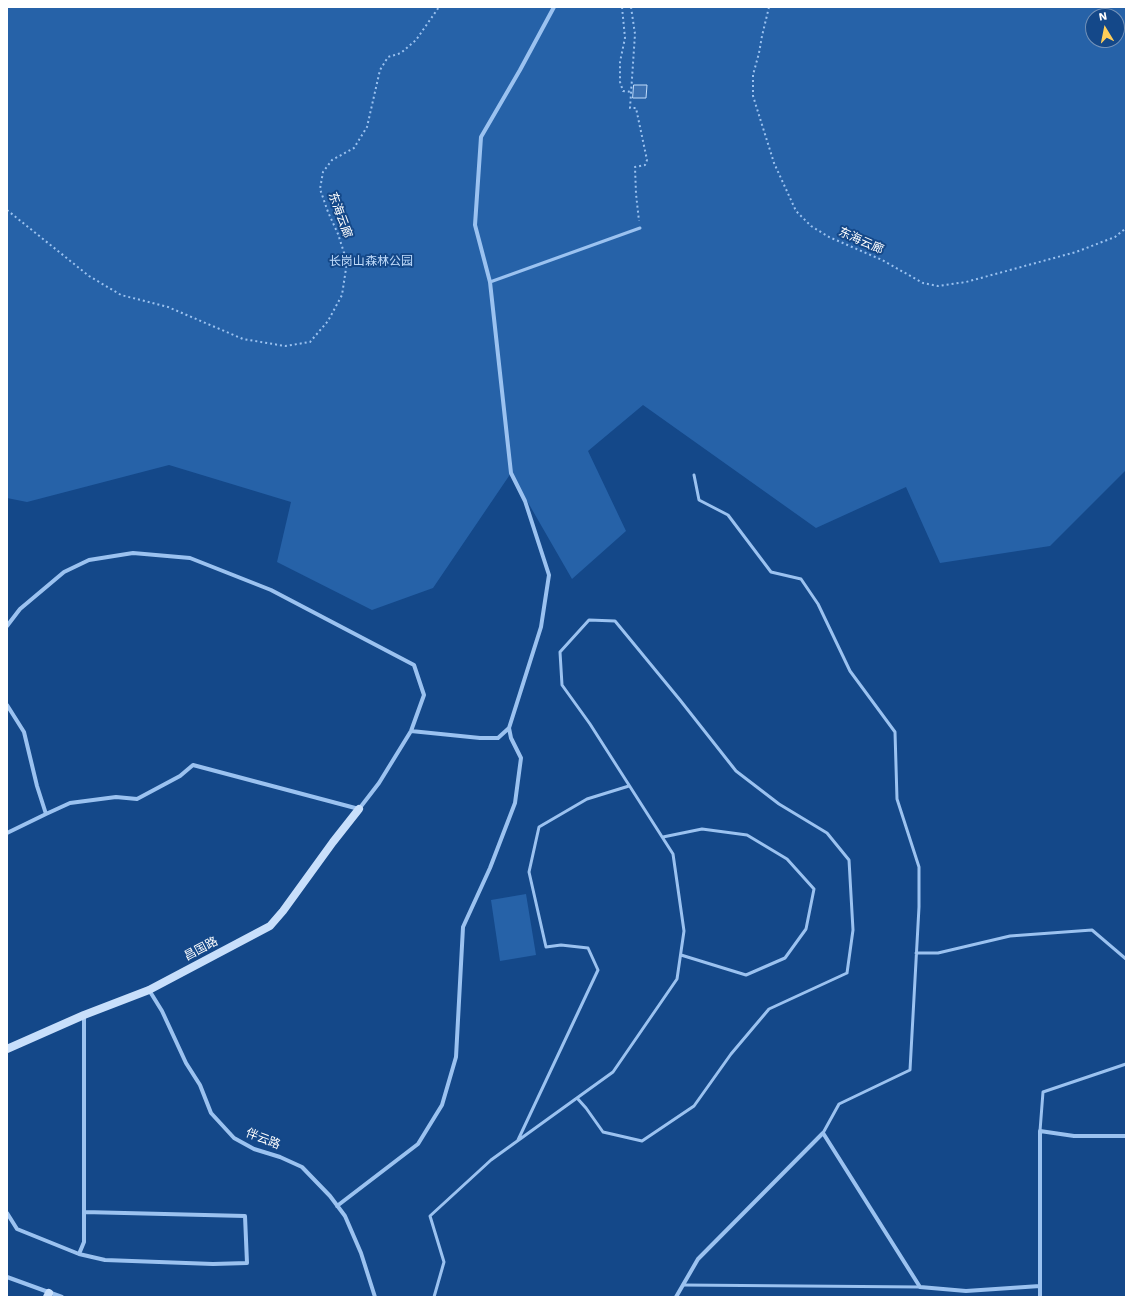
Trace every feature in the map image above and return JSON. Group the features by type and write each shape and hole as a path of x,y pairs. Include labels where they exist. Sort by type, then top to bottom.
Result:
{"main road":[{"name":"昌国路","path":"7,1049 149,990 270,926 283,911 359,809"}],"street":[{"path":"337,1206 418,1144 442,1105 456,1057 463,927 490,868 515,802 521,758 511,738 509,728 541,627 549,575 525,501 511,473 490,282 475,225 481,137 520,70 554,7"},
{"path":"7,626 20,609 64,572 89,560 133,553 190,558 271,590 414,665 424,695 411,731 379,783 359,809 193,765 180,776 137,799 116,797 70,803 7,833"},
{"path":"7,706 24,732 37,786 46,814"},
{"path":"411,731 480,738 498,738 509,728"},
{"name":"伴云路","path":"149,990 162,1011 186,1063 200,1085 211,1114 234,1138 254,1148 280,1156 302,1167 330,1196 346,1216 361,1253 375,1297"},
{"path":"79,1254 84,1242 84,1016"},
{"path":"1040,1297 1040,1131 1074,1136 1126,1136"},
{"path":"676,1297 698,1259 822,1133 920,1287 966,1291 1040,1286"},
{"path":"7,1213 17,1229 79,1254 105,1260 213,1264 247,1263 245,1216 84,1212"},
{"path":"7,1277 48,1295 62,1297"}],"lane":[{"path":"490,282 640,228"},
{"path":"694,475 699,500 728,515 771,572 801,580 818,604 850,671 895,732 897,799 919,867 919,907 910,1070 839,1104 822,1133"},
{"path":"434,1297 444,1262 430,1216 491,1160 613,1072 677,979 684,931 673,854 590,724 562,685 560,652 589,620 615,621 736,771 779,804 827,833 849,860 853,930 847,973 769,1009 731,1054 694,1106 642,1141 603,1132 577,1098"},
{"path":"517,1142 598,970 588,948 561,945 546,947 529,872 539,827 588,799 629,786"},
{"path":"663,837 702,829 747,835 787,859 814,889 806,929 785,958 746,975 681,955"},
{"path":"916,953 938,953 1010,936 1092,930 1126,959"},
{"path":"1040,1131 1043,1092 1126,1064"},
{"path":"683,1285 920,1287"}],"path":[{"name":"东海云廊","path":"7,210 90,276 121,295 168,307 243,339 286,346 310,342 328,321 342,295 346,262 338,234 320,189 323,172 332,160 354,148 367,127 380,70 388,57 401,53 416,40 439,7"},
{"path":"622,7 625,38 620,62 620,82 623,91 631,92"},
{"path":"631,7 635,34 630,108 636,108 647,160 645,164 635,167 636,194 640,228"},
{"name":"东海云廊","path":"768,7 753,75 753,96 774,163 796,211 811,226 829,237 882,260 923,283 938,286 966,282 1076,252 1114,237 1126,228"}],"green space":[{"name":"长岗山森林公园","path":"7,7 1126,7 1126,470 1050,546 940,563 906,487 816,528 643,405 588,451 626,531 572,579 511,473 433,588 372,610 277,562 291,502 169,465 27,502 7,498"},
{"path":"526,894 536,955 500,961 491,900"}],"building":[{"path":"634,85 647,85 646,98 633,98"}]}
